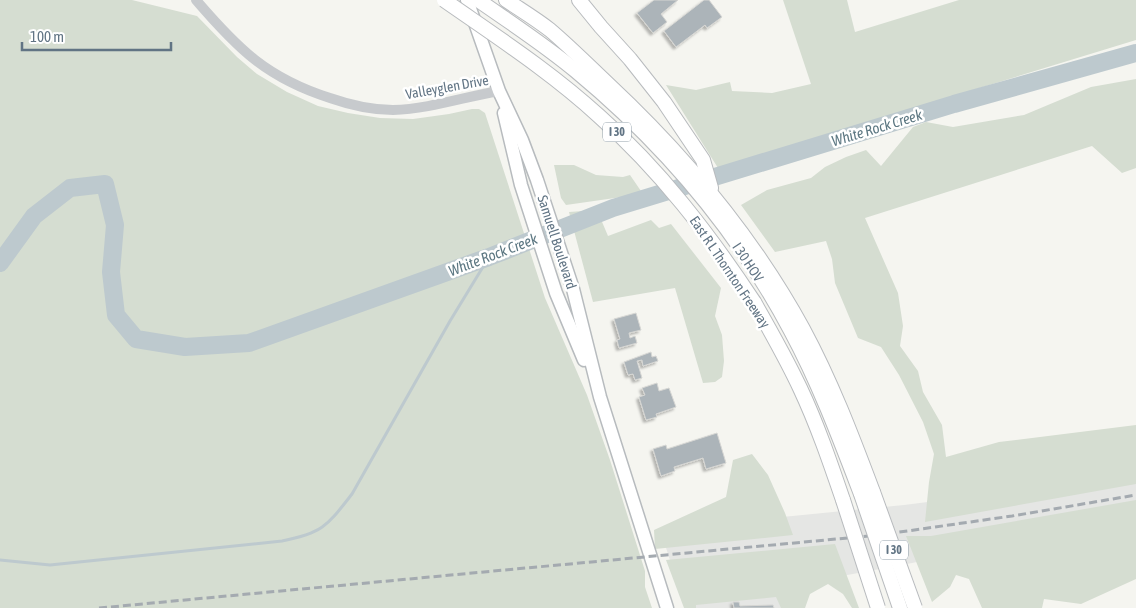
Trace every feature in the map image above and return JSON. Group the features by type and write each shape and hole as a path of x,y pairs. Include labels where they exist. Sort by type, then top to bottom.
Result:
{"highway":[{"name":"East R L Thornton Freeway","path":"444,0 552,76 599,115 628,143 687,208 720,251 754,302 800,388 820,434 878,608"},
{"name":"I 30 HOV","path":"478,0 541,43 575,70 608,98 644,133 703,198 775,292"},
{"name":"I 30","path":"506,0 550,30 647,121 713,194 740,229 775,292 803,329 827,376 848,426 867,493 915,608"},
{"path":"580,0 664,102 703,160 713,194"},
{"path":"867,493 900,608"}],"main road":[{"name":"Samuell Boulevard","path":"466,0 499,91 522,140 537,180 573,289 600,397 667,608"},
{"name":"Samuell Boulevard","path":"499,91 521,185 556,293 600,397"}],"street":[{"name":"Valleyglen Drive","path":"196,0 227,36 270,72 292,84 343,102 393,110 417,108 499,91"}],"shaded area":[{"path":"0,0 132,0 197,16 237,57 257,74 287,92 318,106 348,113 380,118 413,119 472,109 479,109 485,113 545,298 587,395 610,460 645,571 645,587 652,608 0,608"},
{"path":"783,0 847,0 855,32 959,0 1136,0 1136,40 718,168 666,85 696,90 730,82 732,91 772,93 811,84"},
{"path":"1136,79 1136,168 1122,173 1092,146 865,218 898,293 903,326 900,346 918,371 923,392 942,425 946,457 999,442 1136,425 1136,484 925,522 934,454 923,422 899,375 881,347 858,338 835,283 832,259 826,241 775,252 741,205 767,190 811,178 825,167 866,150 881,166 913,127 926,122 953,127 1024,115 1091,87"},
{"path":"554,165 574,165 596,175 623,177 630,175 643,194 566,205 561,198"},
{"path":"597,210 608,236 651,220 659,228 671,224 721,288 715,316 722,335 724,361 722,377 715,382 703,383 675,288 593,302 569,212"},
{"path":"752,454 768,475 793,535 655,549 654,530 726,497 733,460"},
{"path":"1136,482 1136,517 815,581 803,608 690,608 676,579 660,529 904,505 975,496"},
{"path":"1136,500 1136,579 1081,604 1044,599 1042,608 982,608 969,579 956,575 950,587 932,602 906,536 931,536"},
{"path":"835,544 859,608 852,608 843,594 828,584 810,594 805,608 781,608 776,597 696,605 696,608 684,608 666,560"}],"building":[{"path":"654,0 678,0 661,14 667,22 653,33 637,13"},
{"path":"704,0 709,0 722,17 707,28 705,25 676,47 664,31"},
{"path":"636,313 641,330 629,333 630,338 635,336 637,343 619,348 617,340 620,339 614,319"},
{"path":"651,352 652,357 656,356 658,361 643,366 642,360 637,361 642,378 635,380 633,374 628,375 624,362"},
{"path":"657,383 659,391 669,388 676,407 656,414 657,417 646,420 639,397 645,395 642,388"},
{"path":"717,433 726,463 706,469 703,458 674,467 675,471 661,476 653,449 666,445 667,449"},
{"path":"733,602 739,602 740,606 773,605 774,608 734,608"}],"waterway":[{"name":"White Rock Creek","path":"0,263 34,216 70,188 105,184 115,225 111,272 116,315 136,339 185,347 249,343 489,257 613,208 954,104 1136,53"},
{"path":"0,560 50,565 282,541 316,531 330,521 352,494 450,321 489,257"}],"railway":[{"path":"99,608 879,535 1012,516 1136,495"}]}
